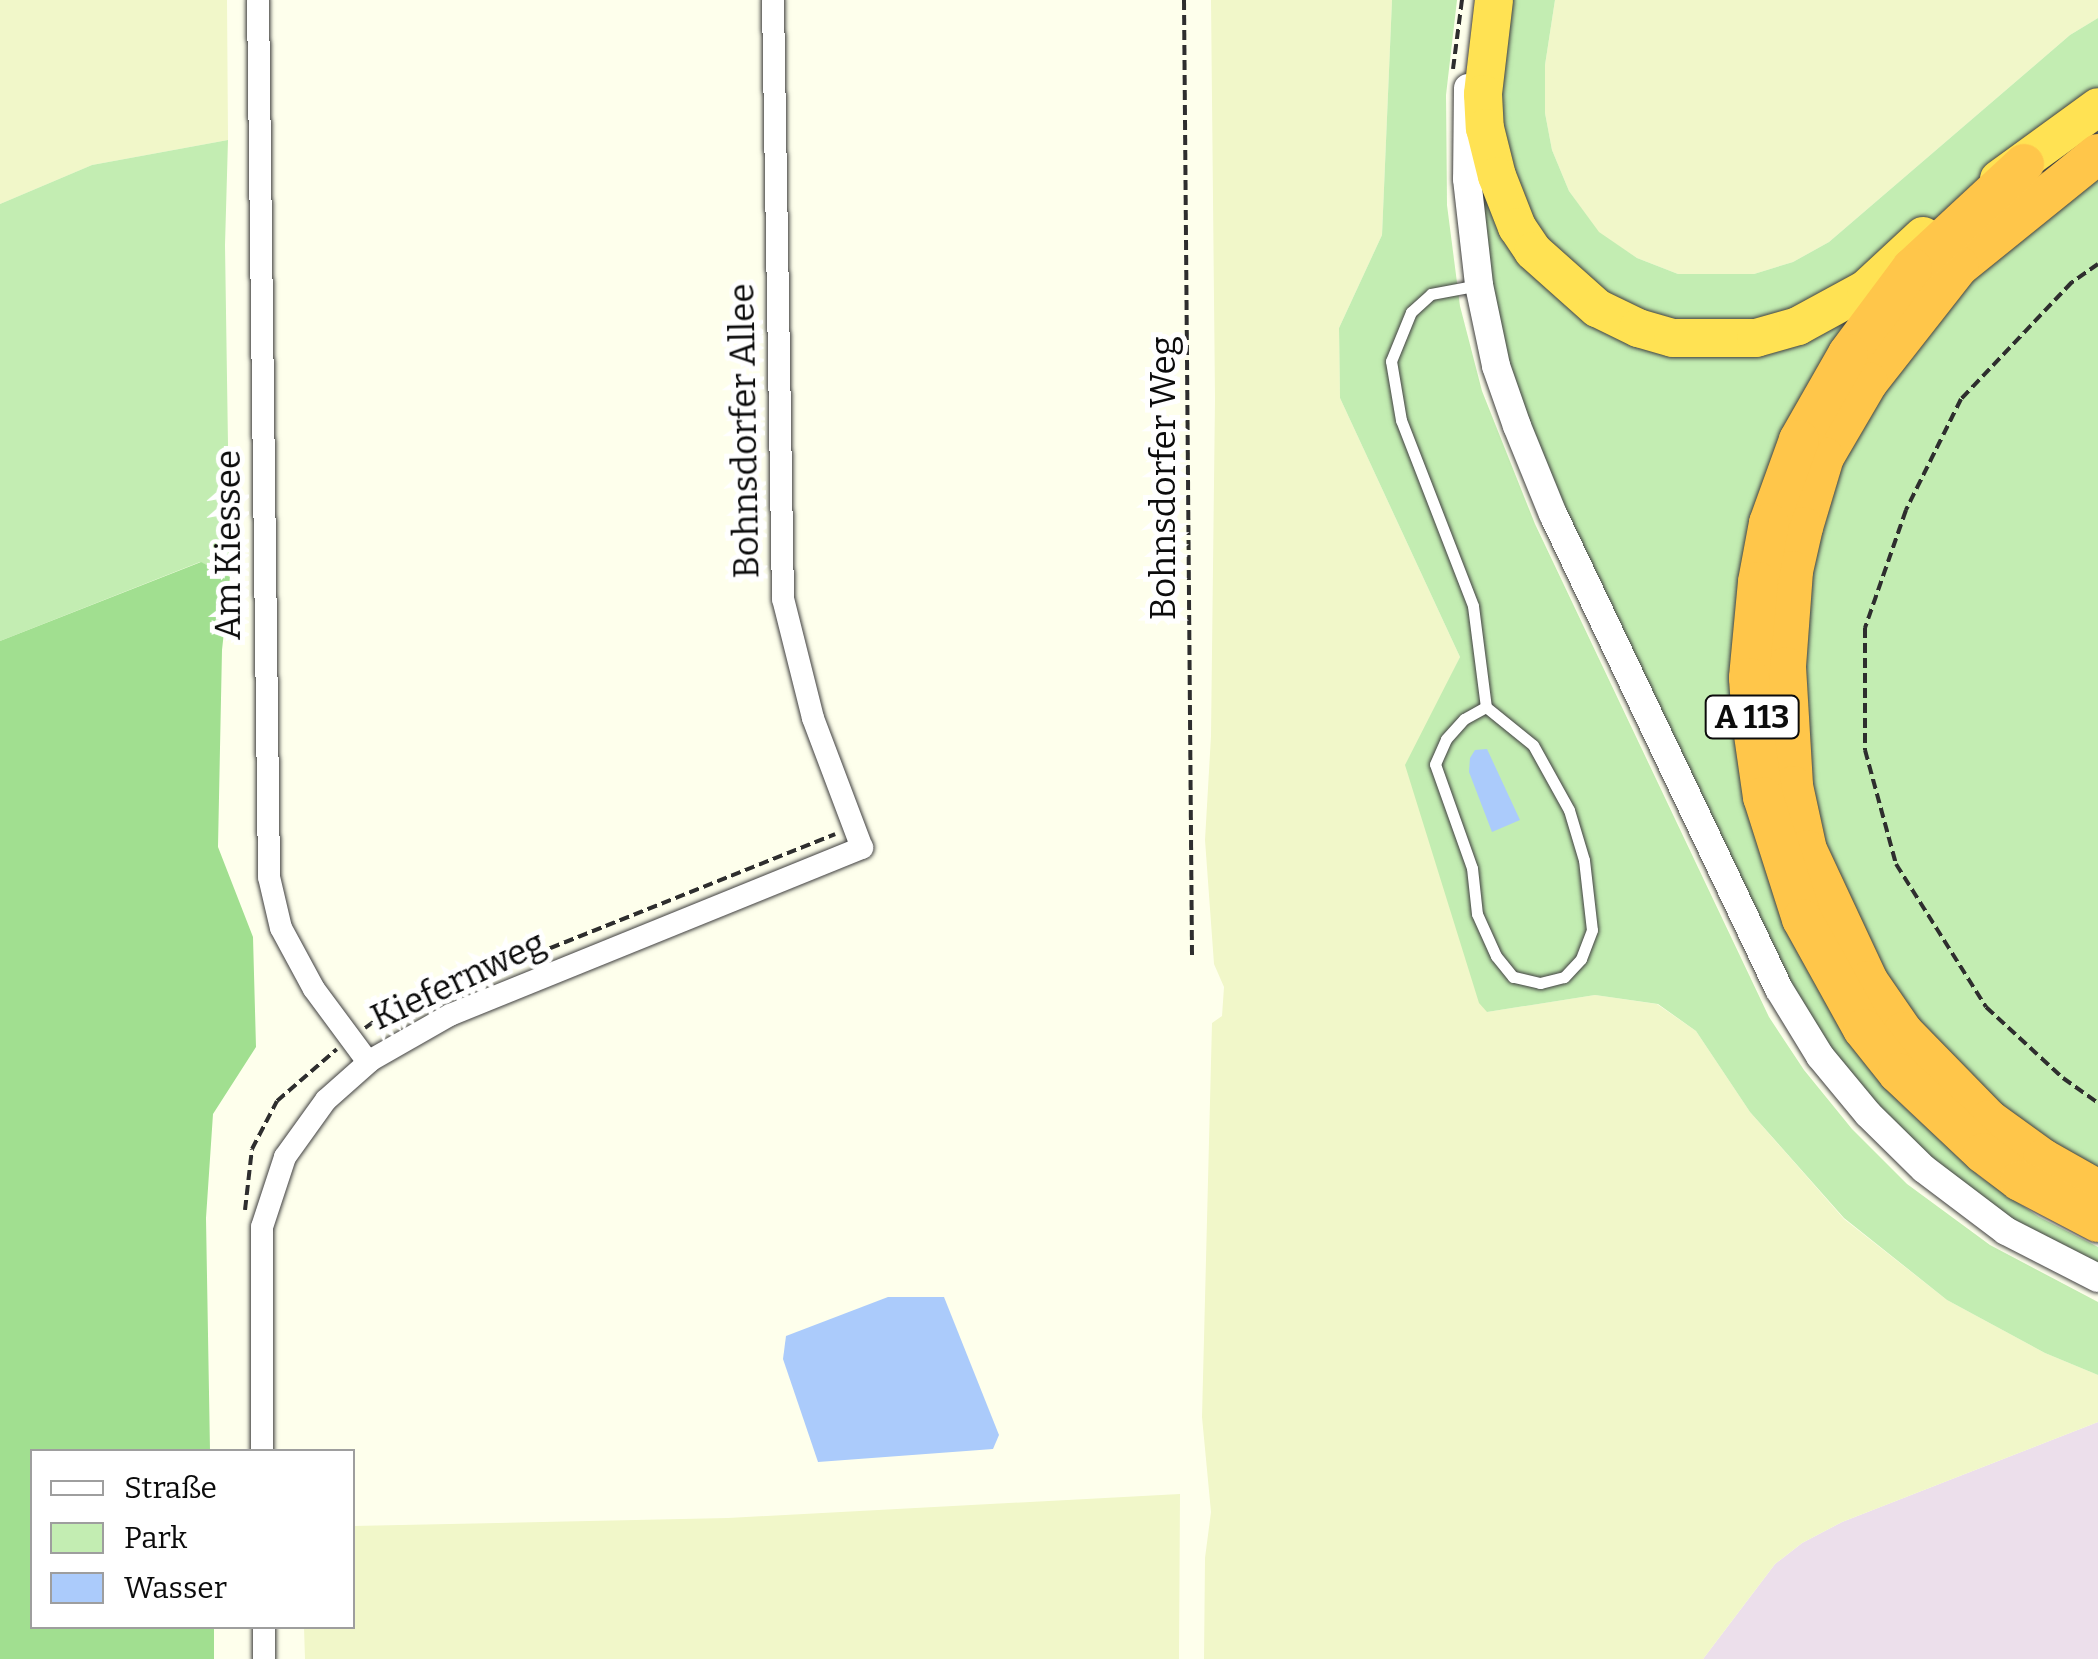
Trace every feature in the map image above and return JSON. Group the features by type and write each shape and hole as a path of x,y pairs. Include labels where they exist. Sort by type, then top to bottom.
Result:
{"highway":[{"path":"1494,0 1485,57 1484,111 1508,206 1548,269 1597,308 1638,328 1673,338 1735,342 1798,326 1866,290 1968,200 2024,164 2098,107"},
{"path":"2098,154 1960,266 1868,382 1824,457 1802,527 1791,586 1786,668 1793,786 1807,850 1868,981 1904,1032 1975,1107 2043,1159 2098,1190"},
{"name":"A 113","path":"2024,164 1912,268 1848,354 1799,440 1766,538 1751,640 1751,707 1756,766 1790,884 1822,958 1863,1029 1898,1073 1983,1152 2020,1181 2098,1222"}],"street":[{"name":"Am Kiessee","path":"258,0 268,876 281,928 314,988 368,1062"},
{"name":"Bohnsdorfer Allee","path":"772,0 783,600 812,718 862,848"},
{"path":"1479,0 1469,70 1466,150 1478,285 1496,366 1553,514 1742,916 1800,1022 1868,1114 1924,1170 2006,1231 2098,1278"},
{"name":"Kiefernweg","path":"262,1449 262,1227 285,1157 326,1100 368,1062 450,1015 862,848"},
{"path":"264,1629 264,1659"}],"lane":[{"path":"1478,285 1431,294 1411,312 1391,361 1401,420 1473,606 1486,707 1533,745 1569,810 1584,860 1592,930 1581,959 1564,977 1540,983 1513,977 1496,956 1477,914 1472,868 1435,764 1446,739 1464,718 1486,707"}],"path":[{"name":"Bohnsdorfer Weg","path":"1184,0 1192,956"},
{"path":"2098,264 2072,282 1961,398 1906,510 1865,628 1865,750 1896,864 1941,940 1986,1007 2063,1078 2098,1102"},
{"path":"244,1216 252,1150 276,1101 383,1015 835,834 829,818"}],"shaded area":[{"path":"2098,1422 2098,1659 1703,1659 1775,1564 1802,1543 1842,1522"}],"green space":[{"path":"0,0 227,0 228,140 92,165 0,204"},
{"path":"1211,0 1392,0 1382,235 1339,328 1340,398 1460,657 1437,704 1487,1012 1595,995 1657,1004 1696,1031 1750,1112 1844,1219 1947,1300 2045,1353 2098,1375 2098,1422 1842,1522 1802,1543 1775,1564 1703,1659 1204,1659 1205,1558 1211,1512 1202,1417 1212,1023 1222,1016 1224,987 1214,964 1205,840 1211,736 1215,399"},
{"path":"1392,0 1457,0 1446,95 1447,205 1460,306 1482,391 1535,524 1769,1017 1804,1070 1852,1129 1907,1184 1990,1245 2098,1302 2098,1375 2045,1353 1947,1300 1844,1218 1750,1112 1696,1031 1658,1004 1595,995 1487,1012 1479,1003 1405,765 1460,657 1340,398 1339,328 1382,235"},
{"path":"1501,0 1555,0 1545,65 1545,113 1552,150 1569,191 1599,232 1637,258 1678,274 1754,274 1793,262 1829,242 2070,35 2098,18 2098,92 1922,232 1801,319 1652,321 1567,271 1506,179 1496,31"},
{"path":"1555,0 2098,0 2098,18 2070,35 1829,242 1793,262 1754,274 1717,276 1678,274 1637,258 1599,233 1569,191 1552,150 1545,113 1545,65"},
{"path":"228,140 225,245 230,577 200,562 0,641 0,204 92,165"},
{"path":"1480,172 1635,337 1856,313 1750,819 1793,944 1858,1054 1899,1102 1979,1176 2039,1217 2098,1247 2098,1267 2003,1216 1903,1135 1825,1043 1787,980 1542,459 1507,354 1488,264"},
{"path":"2098,177 2098,1179 2049,1150 1924,1040 1835,886 1801,767 1808,561 1847,443 1968,282"},
{"path":"201,562 230,577 222,650 218,847 253,937 256,1047 213,1114 206,1218 210,1449 30,1449 30,1629 214,1629 214,1659 0,1659 0,641"},
{"path":"1180,1494 1179,1659 305,1659 304,1629 355,1629 355,1526 728,1518"}],"water":[{"path":"1487,749 1520,820 1492,832 1469,772 1475,750"},
{"path":"888,1297 944,1297 999,1435 993,1449 818,1462 783,1359 786,1336"}]}
